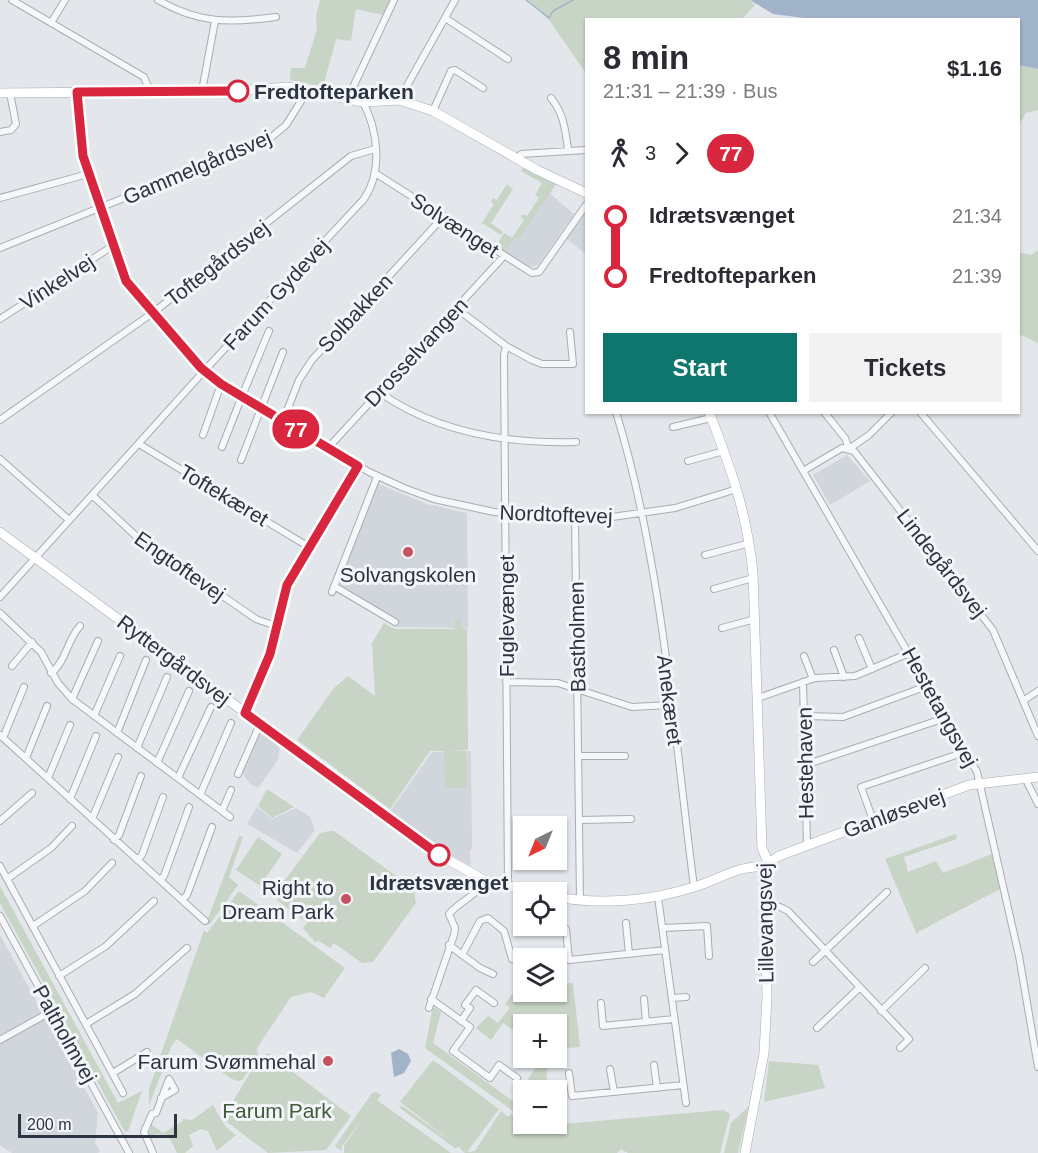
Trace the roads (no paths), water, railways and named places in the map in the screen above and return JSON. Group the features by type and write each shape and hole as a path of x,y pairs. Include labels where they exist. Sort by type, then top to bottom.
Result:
{"street":[{"path":"12,0 144,77 150,91"},
{"path":"51,23 65,0"},
{"path":"158,0 180,13 215,21 240,22 276,17"},
{"path":"347,100 393,0"},
{"path":"399,100 455,0"},
{"path":"445,18 508,59"},
{"path":"202,91 215,21"},
{"path":"433,111 451,71 455,70 483,88"},
{"path":"0,132 10,130 16,124 5,93 202,91 287,87 363,102 399,100 433,111 585,192"},
{"name":"Gammelgårdsvej","path":"0,248 267,140 286,125 308,90"},
{"name":"Nordtoftevej","path":"77,92 80,142 88,174 126,281 204,371 221,384 377,477 434,500 506,513 605,518 675,507 737,489"},
{"path":"551,98 563,116 568,149"},
{"name":"Farum Gydevej","path":"0,597 204,371 364,199 375,173 375,146 371,119 363,102"},
{"name":"Toftegårdsvej","path":"0,420 154,312 351,156 375,146"},
{"path":"518,158 521,153 548,154 568,149 585,150"},
{"name":"Solvænget","path":"375,173 527,272 539,272 585,206"},
{"path":"0,198 88,174"},
{"name":"Solbakken","path":"283,421 308,364 444,216"},
{"name":"Vinkelvej","path":"0,319 114,245"},
{"name":"Drosselvangen","path":"328,448 503,257"},
{"path":"456,308 506,346 542,364 573,364 570,332"},
{"path":"222,447 269,331"},
{"name":"Fuglevænget","path":"506,346 504,355 508,886"},
{"path":"241,460 284,352"},
{"path":"203,435 221,384"},
{"path":"379,392 420,416 447,426 505,440 576,442"},
{"name":"Anekæret","path":"616,414 641,514 655,585 694,887"},
{"name":"Hestetangsvej","path":"770,414 977,772 1019,956 1038,1067"},
{"name":"Lindegårdsvej","path":"826,414 845,438 849,448 990,625 1038,736"},
{"path":"803,471 842,448 849,448 869,435 890,414"},
{"path":"922,414 1038,551"},
{"name":"Lillevangsvej","path":"673,427 710,415 737,489 750,543 755,620 762,848 766,865 767,997 764,1053 745,1153"},
{"name":"Toftekæret","path":"139,444 309,547"},
{"path":"688,460 724,451"},
{"path":"0,459 69,520"},
{"path":"245,713 270,654 287,585 358,466"},
{"path":"377,477 333,589 395,622"},
{"name":"Engtoftevej","path":"92,495 137,537 247,613 276,626"},
{"name":"Bastholmen","path":"576,518 580,900"},
{"name":"Ryttergårdsvej","path":"0,532 420,842 484,880 513,887"},
{"path":"705,555 750,543"},
{"path":"714,589 753,578"},
{"path":"0,613 32,642 51,673 72,699 230,817"},
{"path":"722,628 755,620"},
{"path":"51,673 58,668 74,632 80,626"},
{"path":"859,638 872,669"},
{"path":"72,699 98,641"},
{"path":"12,666 32,642"},
{"path":"834,650 844,677"},
{"path":"758,698 813,679 826,676 844,677 872,669 909,653"},
{"path":"94,716 120,656"},
{"path":"804,656 813,679"},
{"path":"117,733 146,660"},
{"path":"136,748 167,677"},
{"path":"506,682 546,682 632,707 670,705"},
{"name":"Hestehaven","path":"803,682 807,845"},
{"path":"805,716 843,717 927,686"},
{"path":"24,687 2,736 205,921"},
{"path":"157,763 189,691"},
{"path":"1023,701 1038,691"},
{"path":"26,758 47,706"},
{"path":"178,778 211,706"},
{"path":"805,765 945,718"},
{"path":"200,795 231,723"},
{"path":"238,774 260,724"},
{"path":"48,778 70,725"},
{"path":"70,799 96,736"},
{"path":"873,820 861,787 965,752"},
{"path":"579,756 625,756"},
{"path":"92,819 97,813 118,757"},
{"path":"114,840 119,835 141,776"},
{"name":"Ganløsevej","path":"766,865 807,845 979,782 1038,777"},
{"path":"1024,778 1038,804"},
{"path":"222,811 231,789"},
{"path":"0,821 32,793"},
{"path":"137,860 142,855 163,797"},
{"path":"160,880 164,876 189,807"},
{"path":"580,820 631,819"},
{"path":"7,879 51,848 72,826"},
{"path":"182,900 187,895 212,827"},
{"path":"33,926 86,891 112,863"},
{"path":"567,898 580,900 658,897 751,867 766,865"},
{"path":"0,866 123,1093"},
{"path":"429,1008 455,928 449,914 461,902 476,894 484,880"},
{"path":"813,962 887,892"},
{"path":"658,897 686,1103"},
{"path":"60,976 106,946 154,901"},
{"path":"765,905 780,907 788,911 858,988 909,1039 900,1048"},
{"name":"Paltholmvej","path":"0,916 129,1153"},
{"path":"462,955 480,921 488,918 504,931 512,959"},
{"path":"626,923 629,954"},
{"path":"663,928 707,926 709,956"},
{"path":"567,936 569,960 665,950"},
{"path":"449,945 493,974"},
{"path":"86,1024 135,994 187,948"},
{"path":"881,1011 925,969"},
{"path":"817,1028 858,988"},
{"path":"460,1021 470,1008 465,1005 476,990 494,1003"},
{"path":"672,998 686,997"},
{"path":"431,999 470,1028 453,1051 490,1078 499,1065 517,1078"},
{"path":"644,999 646,1022"},
{"path":"601,1003 603,1026 674,1019"},
{"path":"0,1040 52,1011"},
{"path":"113,1073 147,1052"},
{"path":"654,1065 657,1088"},
{"path":"610,1069 614,1092"},
{"path":"569,1073 572,1096 683,1085"},
{"path":"153,1153 144,1132 161,1098"}],"water":[{"path":"750,0 1038,0 1038,69 1020,65 1020,18 805,18 773,14"},
{"path":"399,1049 408,1054 411,1061 404,1073 394,1077 391,1053"}],"waterway":[{"path":"526,0 549,18 553,11 573,0"}],"place":[{"name":"Fredtofteparken","path":"238,91"},
{"name":"Solvangskolen","path":"408,552"},
{"name":"Idrætsvænget","path":"439,855"},
{"name":"Right to Dream Park","path":"346,899"},
{"name":"Farum Svømmehal","path":"328,1061"}],"park label":[{"name":"Farum Park","path":"277,1110"}]}
